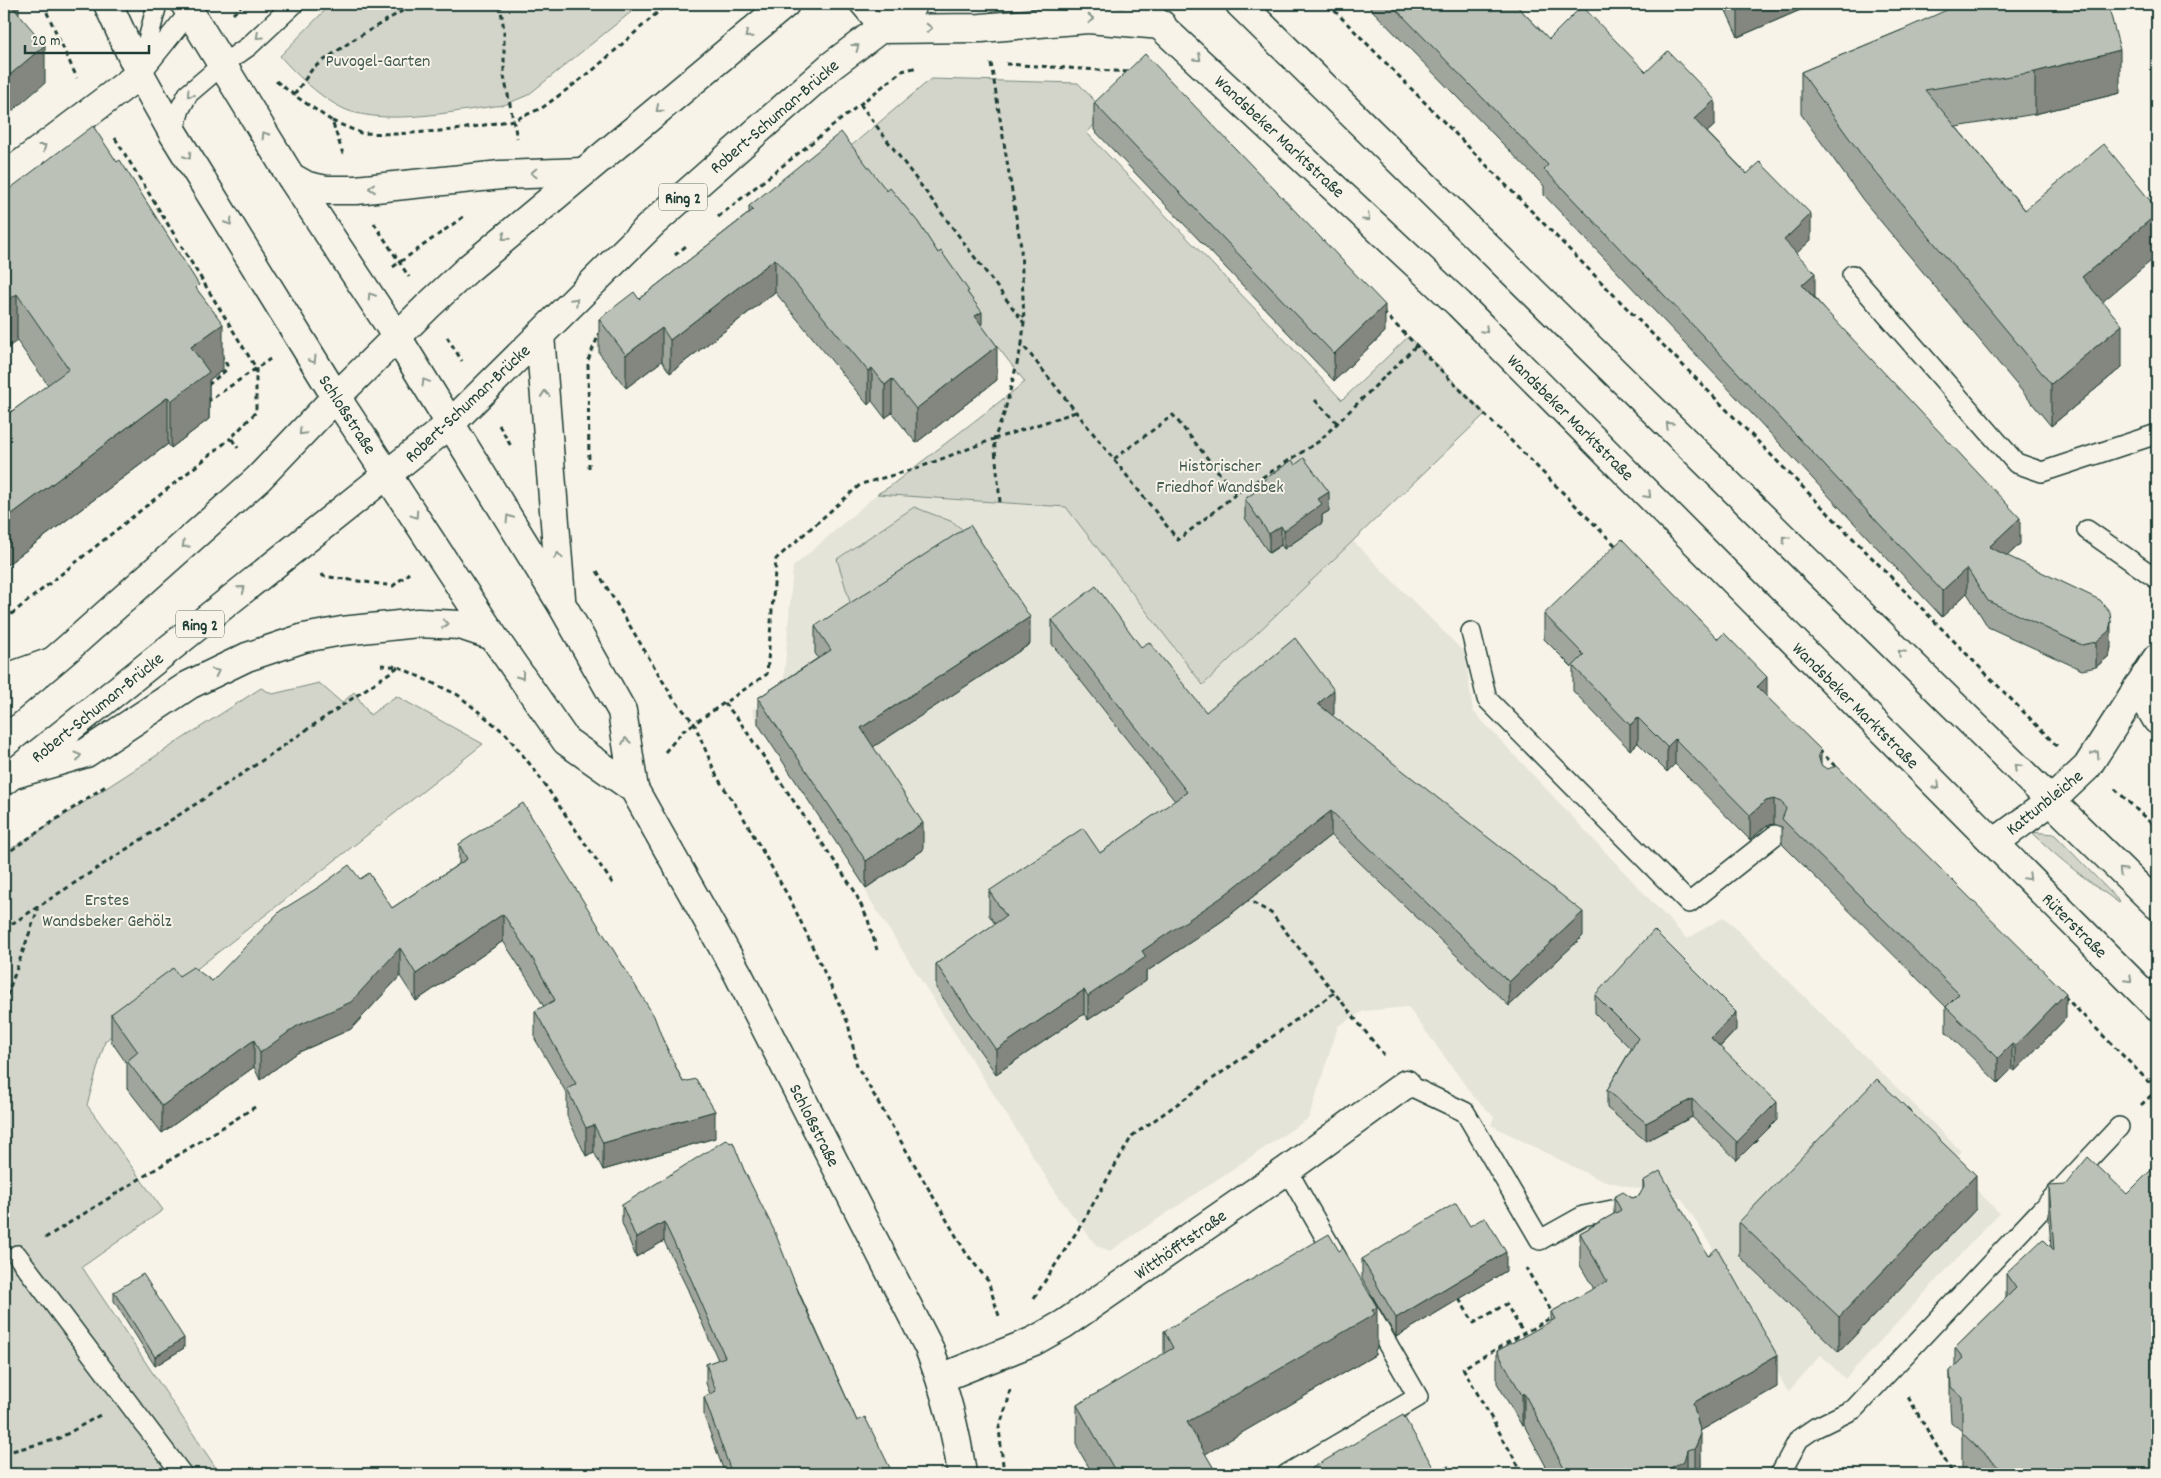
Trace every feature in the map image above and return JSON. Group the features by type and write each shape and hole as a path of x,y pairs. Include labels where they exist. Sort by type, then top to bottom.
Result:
{"main road":[{"name":"Schloßstraße","path":"108,4 140,74 173,133 336,397 493,636 566,741 634,789"},
{"path":"4,703 258,479 336,397 428,306 583,172 785,4"},
{"name":"Robert-Schuman-Brücke","path":"9,778 300,542 450,424 653,223 831,66 913,4"},
{"name":"Wandsbeker Marktstraße","path":"1137,4 1162,25 1459,304 1994,843"},
{"path":"1240,4 2157,905"},
{"name":"Schloßstraße","path":"190,6 222,65 291,176 397,337 562,605 622,711 634,789 738,974 929,1348 941,1378 953,1425 962,1474"},
{"path":"880,29 981,28 1088,19 1162,25"},
{"path":"4,177 140,74"},
{"path":"291,176 307,186 326,190 356,190 501,174 583,172"},
{"path":"540,335 562,605"},
{"path":"9,778 86,753 189,685 247,658 304,638 342,631 418,623 460,625 493,636"},
{"name":"Kattunbleiche","path":"1994,843 2051,801 2087,767 2157,658"},
{"path":"2138,687 2157,720"},
{"name":"Rüterstraße","path":"1994,843 2157,1007"},
{"name":"Witthöfftstraße","path":"941,1378 1026,1345 1064,1324 1287,1170 1406,1084"}],"lane":[{"path":"140,74 157,4"},
{"path":"173,133 180,108 188,94 222,65 249,46 294,4"},
{"path":"859,4 880,29"},
{"path":"140,74 190,6"},
{"path":"1852,275 2016,463 2042,472 2157,434"},
{"path":"2087,530 2157,579"},
{"path":"1471,632 1487,699 1688,903 1775,835"},
{"path":"4,674 64,652"},
{"path":"1406,1084 1465,1112 1540,1240 1583,1216 1627,1207 1633,1218"},
{"path":"1780,1474 1799,1439 1854,1408 2119,1127"},
{"path":"1287,1170 1345,1271"},
{"path":"17,1255 182,1474"},
{"path":"1288,1474 1418,1398 1355,1288"}],"path":[{"path":"4,620 231,438 256,412 256,368 79,83 43,4"},
{"path":"231,15 243,4"},
{"path":"414,4 353,40 313,68 294,96 332,121 361,133 396,134 455,130 514,120 542,108 585,76 668,4"},
{"path":"500,4 504,30 504,76 518,142"},
{"path":"1328,4 2062,751"},
{"path":"981,62 1135,73"},
{"path":"991,63 1021,247 1024,323 1022,344 1004,414 994,439 1000,502"},
{"path":"711,222 902,72 926,64"},
{"path":"860,104 1024,323"},
{"path":"332,121 345,158"},
{"path":"370,217 400,262 468,213"},
{"path":"670,260 691,241"},
{"path":"189,275 196,271"},
{"path":"428,306 482,393"},
{"path":"1381,311 1618,548"},
{"path":"589,474 588,360 602,328"},
{"path":"1022,344 1178,540 1236,494 1318,442 1416,346"},
{"path":"206,386 225,372 227,368 216,349"},
{"path":"201,408 256,368"},
{"path":"1316,400 1337,423"},
{"path":"634,789 682,731 767,674 776,559 862,484 1076,412"},
{"path":"1114,459 1173,415 1236,494"},
{"path":"231,438 242,455"},
{"path":"593,564 673,698 694,723 717,777 742,814 792,903 848,1023 857,1066 966,1253 988,1281 1000,1321"},
{"path":"323,576 394,586 414,570"},
{"path":"379,665 399,667 458,695 506,734 536,772 613,884"},
{"path":"4,930 254,766 399,667"},
{"path":"724,703 738,719 854,890 868,920 877,950"},
{"path":"1813,744 1840,772"},
{"path":"4,855 110,783"},
{"path":"2122,794 2157,829"},
{"path":"1242,896 1271,913 1406,1084"},
{"path":"4,1004 39,908"},
{"path":"2058,991 2157,1090"},
{"path":"1033,1300 1081,1225 1132,1136 1334,993"},
{"path":"17,1255 255,1107"},
{"path":"1522,1261 1558,1323"},
{"path":"1459,1299 1474,1323 1506,1304 1524,1334"},
{"path":"1523,1474 1463,1368 1554,1316"},
{"path":"1891,1369 1953,1474"},
{"path":"1004,1474 999,1428 1011,1385"},
{"path":"4,1453 58,1439 127,1400"},
{"path":"1436,1474 1448,1467 1452,1474"}],"shaded area":[{"path":"877,494 1066,507 1203,685 1352,540 1465,653 1473,711 1687,939 1724,917 1961,1151 1951,1163 1999,1213 1845,1379 1821,1355 1788,1392 1747,1317 1754,1315 1682,1199 1598,1179 1491,1125 1494,1117 1474,1097 1408,1007 1364,1011 1338,1026 1309,1118 1110,1251 1097,1246 1060,1199 869,898 863,883 758,724 752,710 783,689 793,567"}],"green space":[{"name":"Puvogel-Garten","path":"331,4 641,4 528,95 504,105 430,115 392,117 356,113 336,105 304,81 280,56"},
{"name":"Historischer Friedhof Wandsbek","path":"931,79 1078,83 1105,112 1087,133 1342,400 1409,336 1485,414 1203,685 1066,507 877,494 889,487 1025,382 845,151"},
{"path":"914,507 953,522 969,535 853,612 837,559"},
{"name":"Erstes Wandsbeker Gehölz","path":"319,683 342,703 354,692 370,715 396,696 483,744 105,1041 87,1105 163,1210 82,1267 220,1474 4,1474 4,854 261,688 273,694"},
{"path":"2032,832 2054,834 2120,902 2074,869"}],"building":[{"path":"4,4 10,4 45,45 4,80"},
{"path":"1391,4 1515,4 1549,39 1582,6 1646,72 1668,51 1715,100 1694,119 1747,174 1760,162 1811,214 1784,240 1815,273 1802,285 2020,518 1989,547 2100,600 2110,612 2109,631 2096,642 2082,645 1988,601 1967,568 1942,591 1544,169 1548,165"},
{"path":"1735,4 1753,4 1738,10"},
{"path":"1960,4 2108,4 2120,50 2035,72 1925,90 2025,210 2104,144 2157,209 2157,214 2082,277 2122,325 2051,384 1863,157 1801,72"},
{"path":"1145,54 1385,305 1334,354 1094,103"},
{"path":"93,126 117,162 120,160 199,285 196,288 223,324 191,347 209,372 171,401 168,397 4,520 4,417 69,369 17,294 4,303 4,193"},
{"path":"841,132 887,191 890,188 918,222 938,253 941,251 982,312 975,316 997,346 916,409 892,379 885,385 872,368 868,371 775,259 670,340 662,328 626,355 599,319 634,292 639,299 753,210 749,206"},
{"path":"1304,458 1329,492 1318,499 1322,504 1284,531 1281,526 1269,534 1245,499 1256,491 1254,487 1292,460 1295,465"},
{"path":"970,525 1030,617 861,728 923,823 866,861 758,698 831,650 815,626"},
{"path":"1622,539 1718,639 1724,633 1767,677 1757,687 1821,750 1818,755 1821,765 1827,769 1837,766 2066,993 2015,1046 2012,1044 1998,1058 1946,1007 1959,994 1782,819 1786,809 1783,803 1774,799 1766,801 1750,815 1675,739 1667,747 1638,718 1630,725 1573,666 1584,655 1544,614"},
{"path":"1096,586 1141,647 1149,642 1206,712 1295,638 1334,690 1318,704 1583,912 1509,982 1331,811 1222,897 1142,951 1146,957 1088,996 1084,990 996,1050 936,964 1006,916 989,891 1083,828 1100,853 1187,792 1052,620"},
{"path":"523,803 654,1016 683,1082 696,1079 715,1111 603,1143 594,1125 586,1128 567,1089 576,1084 535,1011 555,1000 534,961 503,914 416,974 400,948 351,1002 297,1026 260,1053 254,1040 162,1106 127,1061 138,1052 111,1014 173,968 179,976 193,967 212,981 280,911 319,887 349,865 360,879 369,873 392,908 467,859 459,844"},
{"path":"1654,930 1736,1012 1711,1038 1777,1102 1737,1142 1692,1099 1646,1123 1607,1090 1638,1038 1595,995"},
{"path":"1877,1079 1976,1175 1839,1317 1739,1222"},
{"path":"727,1139 730,1143 733,1142 744,1170 774,1230 800,1296 857,1421 865,1417 890,1468 879,1474 732,1474 704,1397 716,1391 706,1364 725,1357 664,1222 636,1238 622,1205"},
{"path":"2088,1157 2127,1194 2157,1164 2157,1474 2006,1474 1962,1433 1962,1397 1951,1387 1950,1371 1963,1358 1955,1348 2016,1288 2006,1274 2043,1239 2054,1250 2049,1186 2065,1185"},
{"path":"1660,1171 1708,1256 1717,1248 1777,1355 1693,1403 1701,1434 1695,1448 1687,1450 1684,1461 1658,1474 1567,1474 1524,1393 1522,1395 1497,1351 1555,1319 1551,1312 1607,1281 1580,1233 1621,1210 1614,1197 1623,1192 1632,1198 1639,1196 1644,1187 1643,1181"},
{"path":"1456,1203 1470,1226 1485,1217 1506,1252 1396,1318 1362,1259"},
{"path":"1329,1234 1339,1251 1343,1248 1377,1307 1372,1310 1375,1314 1187,1422 1217,1474 1117,1474 1077,1405 1173,1348 1164,1331"},
{"path":"143,1274 184,1338 155,1357 114,1292"},
{"path":"1403,1415 1437,1474 1316,1474 1312,1468"}]}
